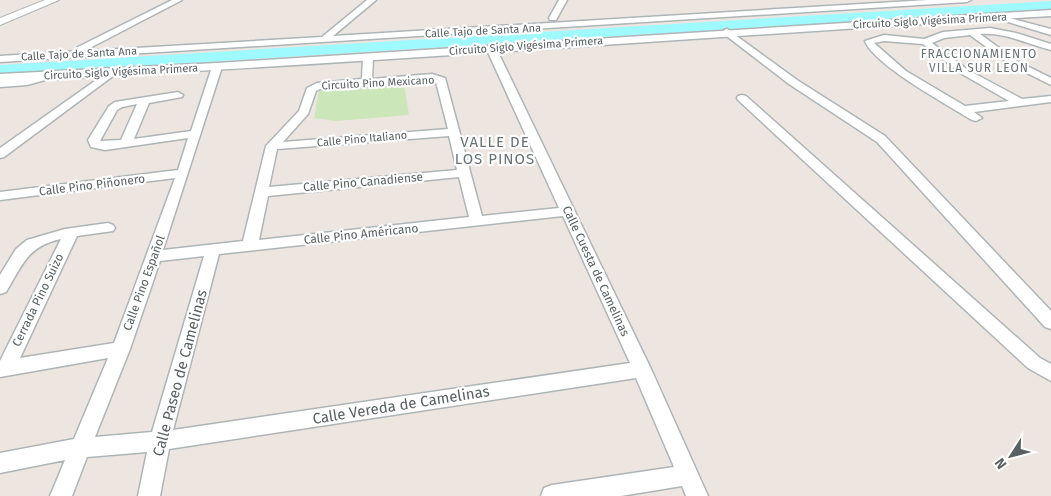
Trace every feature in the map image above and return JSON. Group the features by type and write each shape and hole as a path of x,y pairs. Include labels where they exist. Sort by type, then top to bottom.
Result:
{"main road":[{"name":"Circuito Siglo Vigésima Primera","path":"0,78 109,74 368,58 727,32 1051,13"}],"street":[{"path":"0,22 54,0"},
{"path":"81,48 178,0"},
{"path":"323,40 372,0"},
{"path":"553,18 563,0"},
{"path":"768,0 778,12"},
{"name":"Calle Tajo de Santa Ana","path":"0,59 967,0"},
{"path":"1028,15 1050,30"},
{"path":"1001,17 1050,30"},
{"path":"727,32 793,82 881,139 1051,322"},
{"path":"971,32 1014,63 1051,82"},
{"path":"976,118 902,73 878,53 869,41 884,38 925,42 943,35 971,32 1002,32 1051,47"},
{"path":"925,42 965,72 1020,102"},
{"name":"Calle Cuesta de Camelinas","path":"491,48 642,369 697,496"},
{"path":"367,81 368,58"},
{"name":"Calle Pino Español","path":"61,496 121,349 183,173 217,67"},
{"path":"0,154 109,74"},
{"path":"0,84 28,82 48,76"},
{"name":"Circuito Pino Mexicano","path":"272,146 304,112 313,87 432,77 441,80 452,132 477,222"},
{"path":"178,95 118,104 113,108 94,140 96,144 105,146 196,134"},
{"path":"742,98 1034,363 1051,372"},
{"path":"126,143 145,99"},
{"path":"963,110 1051,99"},
{"name":"Calle Pino Italiano","path":"272,146 452,132"},
{"path":"0,166 24,136"},
{"path":"250,245 272,146"},
{"name":"Calle Pino Piñonero","path":"0,196 183,173"},
{"name":"Calle Pino Canadiense","path":"263,192 463,173"},
{"name":"Calle Pino Américano","path":"154,256 568,211"},
{"path":"0,288 24,250 30,245 42,239 108,228"},
{"name":"Cerrada Pino Suizo","path":"3,368 71,233"},
{"name":"Calle Paseo de Camelinas","path":"149,496 160,441 213,250"},
{"path":"3,368 121,349"},
{"name":"Calle Vereda de Camelinas","path":"0,463 79,448 160,441 642,369"},
{"path":"552,496 688,474"}],"green space":[{"path":"404,84 409,115 336,121 314,118 319,91"}],"waterway":[{"path":"0,70 1051,5"}],"district":[{"name":"FRACCIONAMIENTO VILLA SUR LEON","path":"979,61"},
{"name":"VALLE DE LOS PINOS","path":"495,150"}]}
